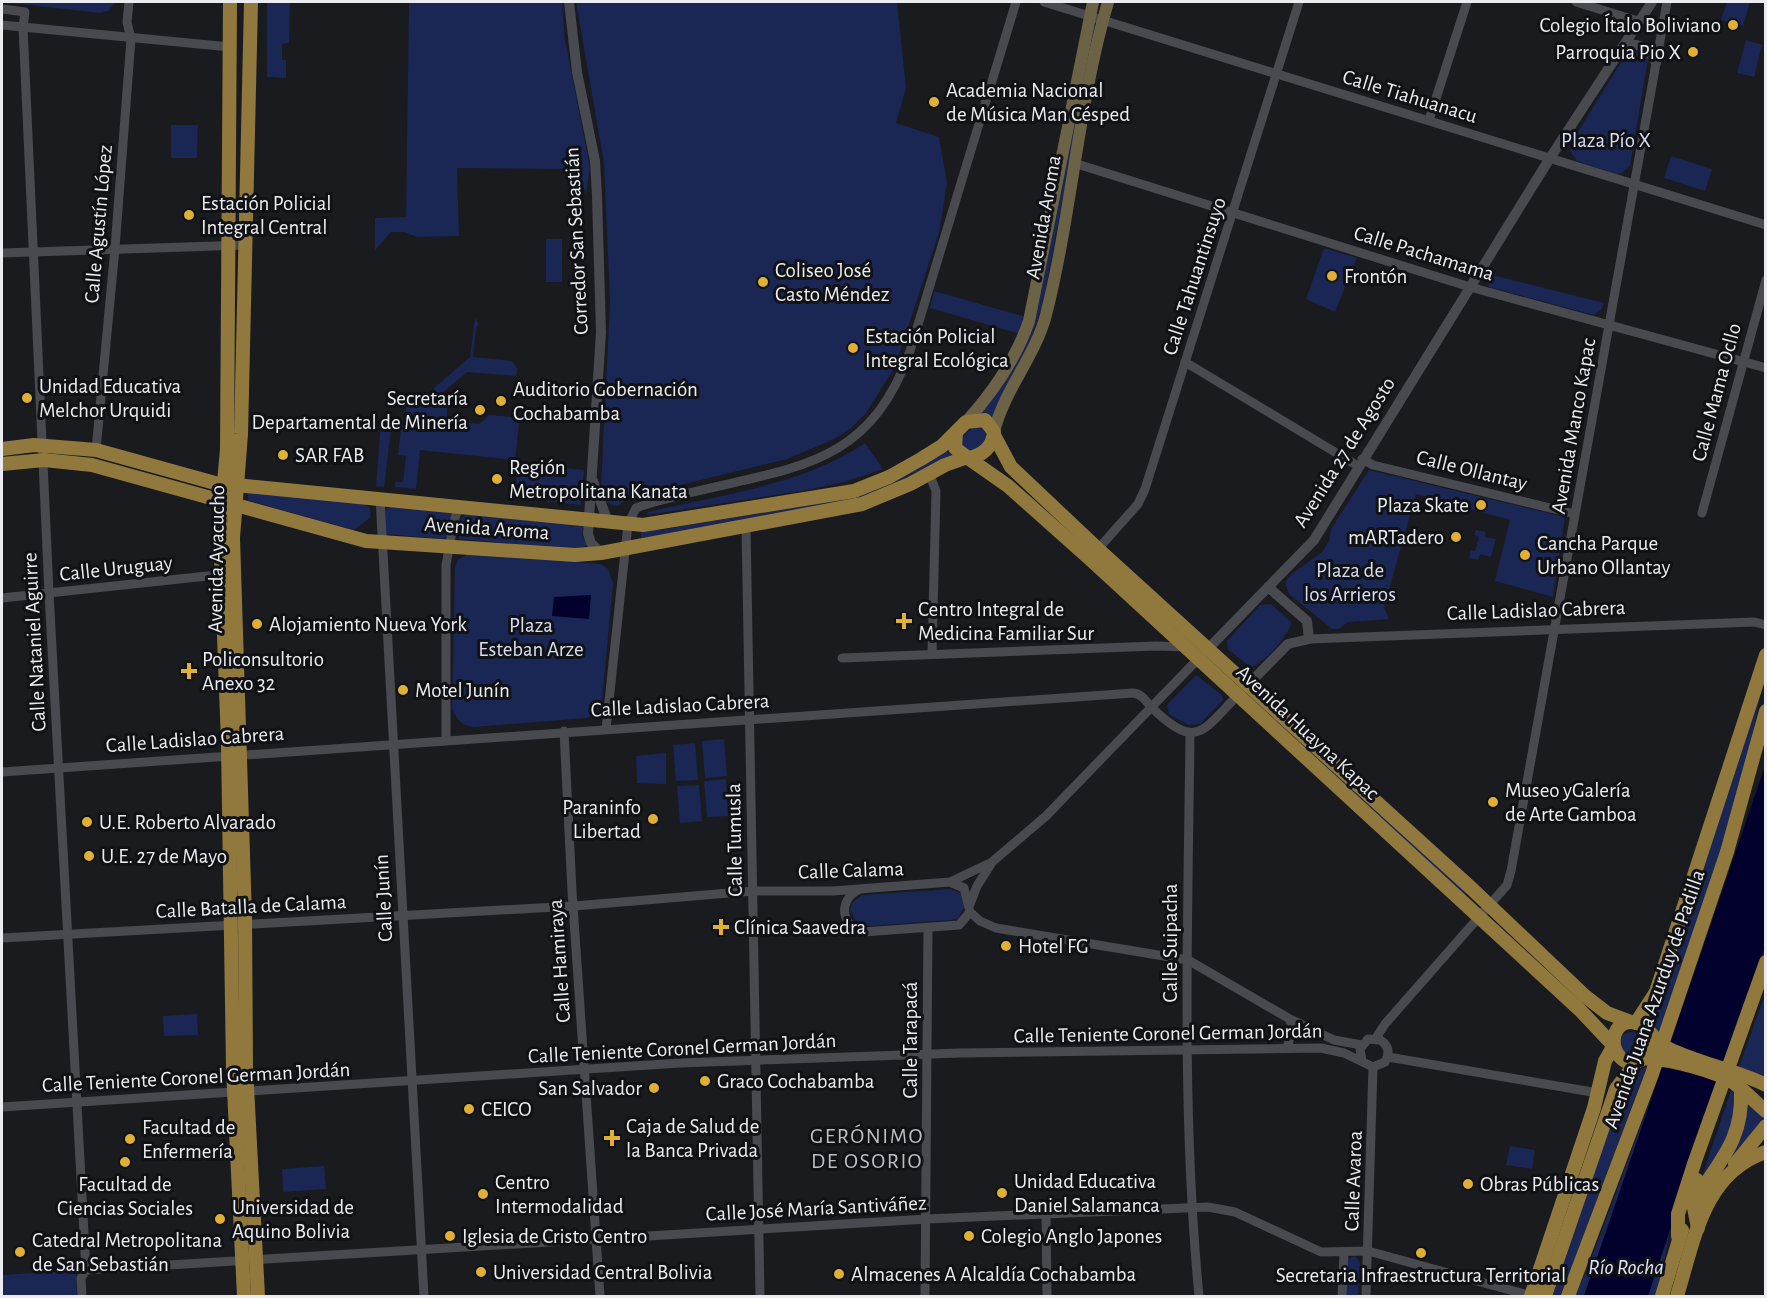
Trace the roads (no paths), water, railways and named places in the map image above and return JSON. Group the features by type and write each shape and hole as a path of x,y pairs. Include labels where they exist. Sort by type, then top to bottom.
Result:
{"main road":[{"name":"Avenida Ayacucho","path":"227,574 236,506 231,484 230,2"},
{"name":"Avenida Ayacucho","path":"244,1296 249,1260 241,1093 234,754 222,502 231,484 246,244 251,2"},
{"name":"Avenida Aroma","path":"966,422 991,394 1029,321 1093,2"},
{"name":"Avenida Aroma","path":"994,433 1002,405 1037,342 1046,316 1074,163 1108,2"},
{"path":"985,420 991,424 994,433 984,452 966,458 955,448 956,434 966,422 985,420"},
{"name":"Avenida Huayna Kapac","path":"994,433 1011,467 1098,549 1209,648 1595,1004 1607,1013 1633,1022"},
{"name":"Avenida Aroma","path":"2,464 43,453 96,450 231,484 628,524 674,522 854,491 908,468 956,434"},
{"name":"Avenida Aroma","path":"2,449 43,453 92,465 349,538 381,543 575,555 600,553 862,504 966,458"},
{"name":"Avenida Huayna Kapac","path":"966,458 1008,486 1186,647 1580,1010 1613,1046"},
{"name":"Avenida Juana Azurduy de Padilla","path":"1633,1022 1656,992 1766,655"},
{"name":"Avenida Juana Azurduy de Padilla","path":"1567,1296 1652,1074 1727,852 1766,711"},
{"path":"1678,1236 1678,1214 1695,1161 1766,962"},
{"path":"1698,1228 1693,1203 1696,1183 1766,982"},
{"path":"1667,1054 1643,1060 1620,1058 1613,1046 1617,1029 1633,1022 1653,1037 1667,1054 1731,1078 1766,1085"},
{"path":"1545,1296 1616,1089 1643,1060 1651,1048 1653,1037"},
{"name":"Avenida Juana Azurduy de Padilla","path":"1531,1296 1598,1093 1605,1061 1613,1046"},
{"path":"1662,1296 1678,1236 1693,1203 1733,1143 1741,1114 1731,1078"},
{"path":"1731,1078 1766,1111"},
{"path":"1677,1296 1706,1205 1766,1126"},
{"path":"1731,1170 1766,1152"},
{"name":"Avenida Ayacucho","path":"249,1260 258,1296"}],"street":[{"name":"Calle Agustín López","path":"96,450 115,248 130,39 127,22 129,2"},
{"name":"Corredor San Sebastián","path":"569,2 577,72 595,161 601,333 593,481 589,493 589,539 600,553"},
{"path":"606,729 628,524 636,508 817,459 854,439 872,422 900,377 910,351 1016,2"},
{"name":"Calle Tiahuanacu","path":"1044,2 1766,225"},
{"name":"Calle Tahuantinsuyo","path":"1098,549 1138,504 1234,211 1299,2"},
{"path":"1429,120 1467,2"},
{"path":"1575,2 1638,21"},
{"name":"Avenida 27 de Agosto","path":"950,882 992,862 1046,816 1314,540 1360,462 1550,158 1652,2"},
{"name":"Avenida Manco Kapac","path":"1477,916 1507,885 1511,871 1667,2"},
{"name":"Calle Nataniel Aguirre","path":"2,9 25,12 23,27 49,593 87,1270 81,1278 82,1296"},
{"path":"2,25 230,47"},
{"path":"1620,50 1626,46 1641,46 1648,49 1656,63"},
{"name":"Calle Pachamama","path":"1074,163 1234,211 1470,287 1766,368"},
{"path":"2,253 246,244"},
{"name":"Calle Mama Ocllo","path":"1702,513 1766,280"},
{"name":"Calle Ollantay","path":"1185,362 1360,462 1575,514"},
{"path":"929,473 936,491 932,654"},
{"name":"Corredor San Sebastián","path":"593,481 608,522"},
{"name":"Calle Junín","path":"380,498 424,1296"},
{"path":"446,740 446,565 459,506"},
{"name":"Calle Tumusla","path":"746,526 760,1296"},
{"name":"Calle Uruguay","path":"2,598 227,574"},
{"path":"1268,587 1307,621 1309,639"},
{"name":"Calle Ladislao Cabrera","path":"2,772 234,754 392,746 564,731 749,722 1133,693 1138,694 1152,707 1190,733 1206,729 1288,644 1309,639 1754,622 1766,624"},
{"path":"842,658 1156,646 1186,647"},
{"name":"Calle Hamiraya","path":"564,731 600,1296"},
{"name":"Calle Suipacha","path":"1190,733 1187,1049 1190,1208 1199,1296"},
{"name":"Avenida 27 de Agosto","path":"970,908 977,886 992,862"},
{"path":"950,882 964,888 970,908 980,921 996,928 1188,960 1289,1019 1334,1040 1362,1045"},
{"name":"Calle Calama","path":"753,891 858,889 950,882"},
{"path":"858,889 849,894 844,908 847,922 854,930 863,932 958,925 970,908"},
{"name":"Calle Batalla de Calama","path":"2,938 574,906 753,891"},
{"path":"1376,1038 1386,1045 1388,1058 1382,1065 1373,1067 1362,1061 1359,1053 1362,1045 1376,1038 1385,1024 1477,916"},
{"name":"Calle Tarapacá","path":"926,1296 928,928"},
{"path":"1287,1048 1293,1027 1289,1019"},
{"name":"Calle Teniente Coronel German Jordán","path":"2,1107 754,1061 927,1054 1287,1048 1334,1050 1362,1061"},
{"path":"1388,1058 1598,1093"},
{"name":"Calle Avaroa","path":"1366,1296 1373,1067"},
{"name":"Calle José María Santiváñez","path":"87,1270 927,1219 1208,1207 1235,1212 1321,1252 1368,1251 1531,1296"},
{"path":"1046,1215 1047,1296"},
{"name":"Calle Avaroa","path":"1342,1296 1344,1252"}],"water":[{"path":"591,595 589,619 552,616 554,597"},
{"name":"Río Rocha","path":"1765,766 1765,946 1648,1296 1584,1296"}],"place":[{"name":"Colegio Ítalo Boliviano","path":"1733,25"},
{"name":"Parroquia Pio X","path":"1693,52"},
{"name":"Academia Nacional de Música Man Césped","path":"934,102"},
{"name":"Estación Policial Integral Central","path":"189,215"},
{"name":"Frontón","path":"1332,276"},
{"name":"Coliseo José Casto Méndez","path":"763,282"},
{"name":"Estación Policial Integral Ecológica","path":"853,348"},
{"name":"Unidad Educativa Melchor Urquidi","path":"27,398"},
{"name":"Auditorio Gobernación Cochabamba","path":"501,401"},
{"name":"Secretaría Departamental de Minería","path":"480,410"},
{"name":"SAR FAB","path":"283,455"},
{"name":"Región Metropolitana Kanata","path":"497,479"},
{"name":"Plaza Skate","path":"1481,505"},
{"name":"mARTadero","path":"1456,537"},
{"name":"Cancha Parque Urbano Ollantay","path":"1525,555"},
{"name":"Centro Integral de Medicina Familiar Sur","path":"904,621"},
{"name":"Alojamiento Nueva York","path":"257,624"},
{"name":"Policonsultorio Anexo 32","path":"189,671"},
{"name":"Motel Junín","path":"403,690"},
{"name":"Museo yGalería de Arte Gamboa","path":"1493,802"},
{"name":"Paraninfo Libertad","path":"653,819"},
{"name":"U.E. Roberto Alvarado","path":"87,822"},
{"name":"U.E. 27 de Mayo","path":"89,856"},
{"name":"Clínica Saavedra","path":"721,927"},
{"name":"Hotel FG","path":"1006,946"},
{"name":"Graco Cochabamba","path":"705,1081"},
{"name":"San Salvador","path":"654,1088"},
{"name":"CEICO","path":"469,1109"},
{"name":"Caja de Salud de la Banca Privada","path":"612,1138"},
{"name":"Facultad de Enfermería","path":"130,1139"},
{"name":"Facultad de Ciencias Sociales","path":"125,1162"},
{"name":"Obras Públicas","path":"1468,1184"},
{"name":"Unidad Educativa Daniel Salamanca","path":"1002,1193"},
{"name":"Centro Intermodalidad","path":"483,1194"},
{"name":"Universidad de Aquino Bolivia","path":"220,1219"},
{"name":"Iglesia de Cristo Centro","path":"450,1236"},
{"name":"Colegio Anglo Japones","path":"969,1236"},
{"name":"Catedral Metropolitana de San Sebastián","path":"20,1252"},
{"name":"Secretaria Infraestructura Territorial","path":"1421,1253"},
{"name":"Universidad Central Bolivia","path":"481,1272"},
{"name":"Almacenes A Alcaldía Cochabamba","path":"839,1274"}],"district":[{"name":"GERÓNIMO DE OSORIO","path":"867,1148"}],"park label":[{"name":"Plaza Pío X","path":"1606,140"},
{"name":"Plaza de los Arrieros","path":"1350,582"},
{"name":"Plaza Esteban Arze","path":"531,637"}]}
